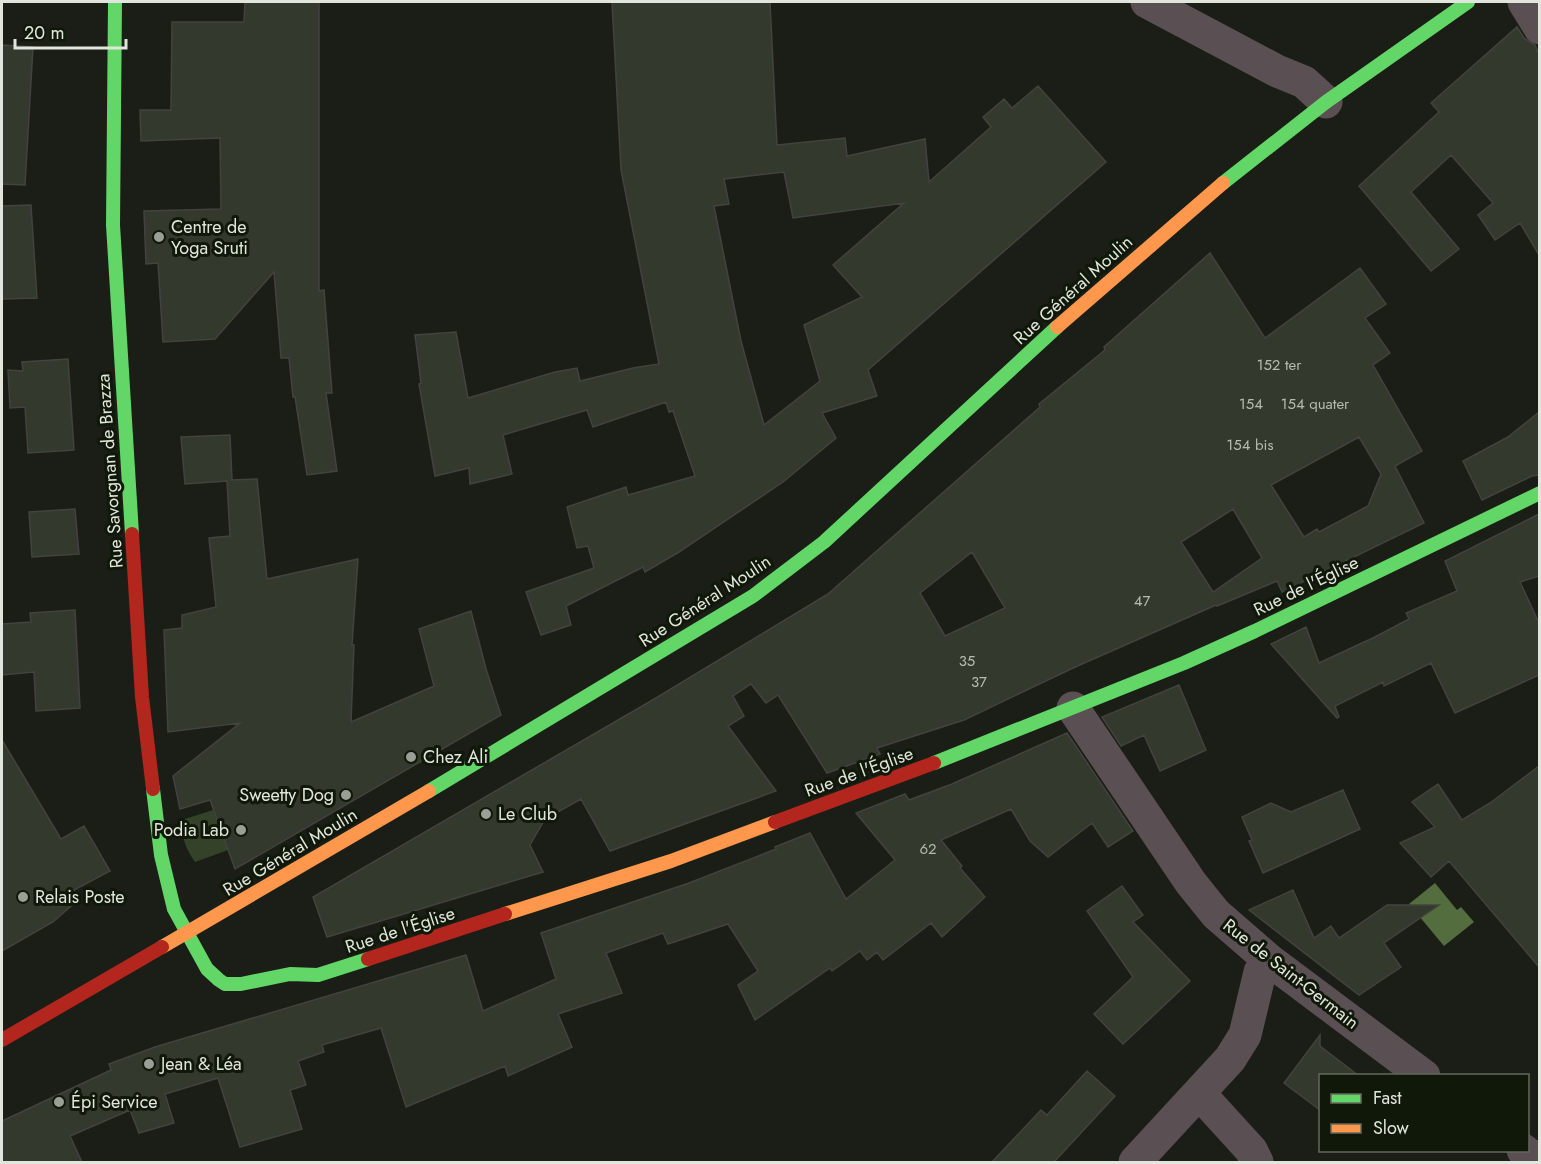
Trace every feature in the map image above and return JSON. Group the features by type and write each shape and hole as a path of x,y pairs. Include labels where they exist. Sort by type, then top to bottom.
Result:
{"street":[{"name":"Rue Savorgnan de Brazza","path":"115,2 113,225 141,697 161,855 174,909 187,933"},
{"path":"1147,2 1304,82 1326,102"},
{"name":"Rue Général Moulin","path":"2,1040 473,765 753,596 824,542 1098,290 1247,162 1326,102 1468,2"},
{"path":"1524,2 1539,28"},
{"name":"Rue de l'Église","path":"187,933 207,969 225,984 242,984 290,974 318,975 671,861 986,744 1073,708 1255,631 1539,494"},
{"name":"Rue de Saint-Germain","path":"1073,708 1191,883 1216,915 1269,960 1421,1074"},
{"path":"1136,1162 1230,1059 1245,1035 1260,972 1269,960"},
{"path":"1199,1093 1251,1150 1257,1162"},
{"path":"1526,1152 1539,1162"}],"shaded area":[{"path":"213,810 228,850 195,862 184,841 185,819"},
{"path":"1435,883 1457,910 1461,907 1474,922 1444,946 1409,904"}],"building":[{"path":"245,2 319,2 319,291 324,290 332,393 326,393 337,471 307,475 295,397 293,397 289,358 281,358 274,272 215,339 163,342 158,263 146,264 144,211 221,209 220,138 141,141 140,110 171,110 172,22 244,22"},
{"path":"612,2 770,2 777,145 845,138 847,156 925,139 929,182 991,127 983,117 1004,99 1012,108 1038,86 1106,162 868,370 877,396 822,413 836,438 783,482 679,552 645,572 643,567 566,606 571,625 541,635 526,592 594,568 588,546 577,548 567,507 626,487 628,495 695,476 673,411 669,412 666,402 593,427 587,410 503,435 512,474 470,484 469,468 435,476 419,384 421,383 415,335 456,332 468,398 555,372 577,368 580,381 659,364 621,170","holes":["784,172 793,218 904,203 833,265 862,297 804,325 820,381 764,425 741,341 714,206 729,204 724,179"]},
{"path":"1517,27 1524,38 1535,45 1539,54 1539,255 1520,223 1495,240 1478,215 1493,203 1451,155 1411,192 1459,249 1431,271 1359,186 1439,112 1431,103"},
{"path":"2,45 33,47 25,185 2,184"},
{"path":"31,205 37,298 2,299 2,206"},
{"path":"1210,253 1265,338 1360,268 1386,304 1365,318 1390,353 1373,365 1422,451 1395,466 1424,523 1282,592 1277,581 1216,605 1073,668 964,720 877,748 880,754 827,773 778,695 766,703 751,684 733,696 744,716 728,726 776,791 610,851 581,799 545,819 530,845 543,872 327,937 313,897 656,698 828,594 1040,407 1039,404 1105,350 1104,347","holes":["1359,437 1381,474 1368,506 1319,532 1317,529 1304,537 1271,485","1233,509 1262,558 1213,592 1181,542","972,552 1005,608 945,636 920,593"]},
{"path":"68,359 74,450 28,453 25,407 10,408 8,370 23,371 22,362"},
{"path":"1539,412 1539,475 1532,476 1482,500 1463,461 1508,437"},
{"path":"230,435 232,480 257,479 267,579 358,559 352,645 354,645 351,722 434,686 419,629 471,611 501,715 235,869 210,800 180,809 173,776 240,723 168,732 164,630 182,628 182,615 216,607 209,538 230,536 227,481 185,484 181,437"},
{"path":"75,509 79,554 32,557 29,512"},
{"path":"1539,514 1539,576 1520,582 1539,623 1539,675 1455,713 1431,663 1384,686 1383,682 1335,706 1339,717 1337,718 1271,644 1306,627 1319,663 1375,637 1409,619 1406,613 1457,591 1445,561"},
{"path":"75,610 80,708 36,711 34,672 2,675 2,624 31,622 30,613"},
{"path":"1179,685 1206,750 1160,771 1144,735 1121,746 1102,717"},
{"path":"1067,733 1133,831 1108,847 1092,823 1048,857 1030,841 1011,809 941,840 962,866 960,868 985,897 942,937 931,923 883,960 877,952 867,960 860,951 832,971 830,968 755,1020 738,985 758,971 728,924 668,944 663,933 606,953 622,993 558,1014 572,1047 508,1076 505,1066 406,1107 381,1028 322,1045 324,1052 298,1061 306,1085 290,1090 302,1129 240,1147 218,1078 165,1094 174,1123 139,1133 130,1110 70,1136 82,1162 2,1162 2,1121 111,1070 109,1064 155,1047 466,955 483,1011 556,979 541,933 689,883 776,849 775,847 810,833 846,899 895,860 856,813 905,794 909,800 952,784"},
{"path":"2,740 61,839 84,826 110,871 74,890 79,899 53,922 2,951"},
{"path":"1539,766 1539,967 1449,861 1431,877 1400,843 1435,827 1412,802 1438,784 1462,820 1490,803"},
{"path":"1343,790 1360,829 1263,873 1249,841 1252,840 1242,817 1271,803 1291,812"},
{"path":"1122,886 1143,915 1133,922 1190,981 1123,1044 1094,1014 1133,977 1087,911"},
{"path":"1293,890 1314,938 1331,926 1339,938 1387,905 1439,905 1384,943 1401,967 1359,995 1249,910"},
{"path":"1320,1035 1320,1046 1356,1074 1319,1074 1319,1109 1284,1083"},
{"path":"1087,1071 1115,1096 1054,1162 992,1162 1041,1110 1047,1115"}],"traffic: fast":[{"path":"115,2 113,225 132,534"},
{"path":"1223,183 1326,102 1468,2"},
{"path":"429,791 753,596 824,542 1057,327"},
{"path":"934,763 1184,663 1540,493"},
{"path":"153,789 161,855 174,909 207,969 219,980 225,984 241,984 290,974 318,975 368,959"}],"traffic: slow":[{"path":"1057,327 1223,183"},
{"path":"162,947 429,791"},
{"path":"505,914 671,861 775,822"}],"traffic: jam":[{"path":"132,534 142,697 153,789"},
{"path":"775,822 934,763"},
{"path":"368,959 505,914"},
{"path":"2,1040 162,947"}],"place":[{"name":"Centre de Yoga Sruti","path":"159,237"},
{"name":"Chez Ali","path":"411,757"},
{"name":"Sweetty Dog","path":"346,795"},
{"name":"Le Club","path":"486,814"},
{"name":"Podia Lab","path":"241,830"},
{"name":"Relais Poste","path":"23,897"},
{"name":"Jean & Léa","path":"149,1064"},
{"name":"Épi Service","path":"59,1102"}]}
